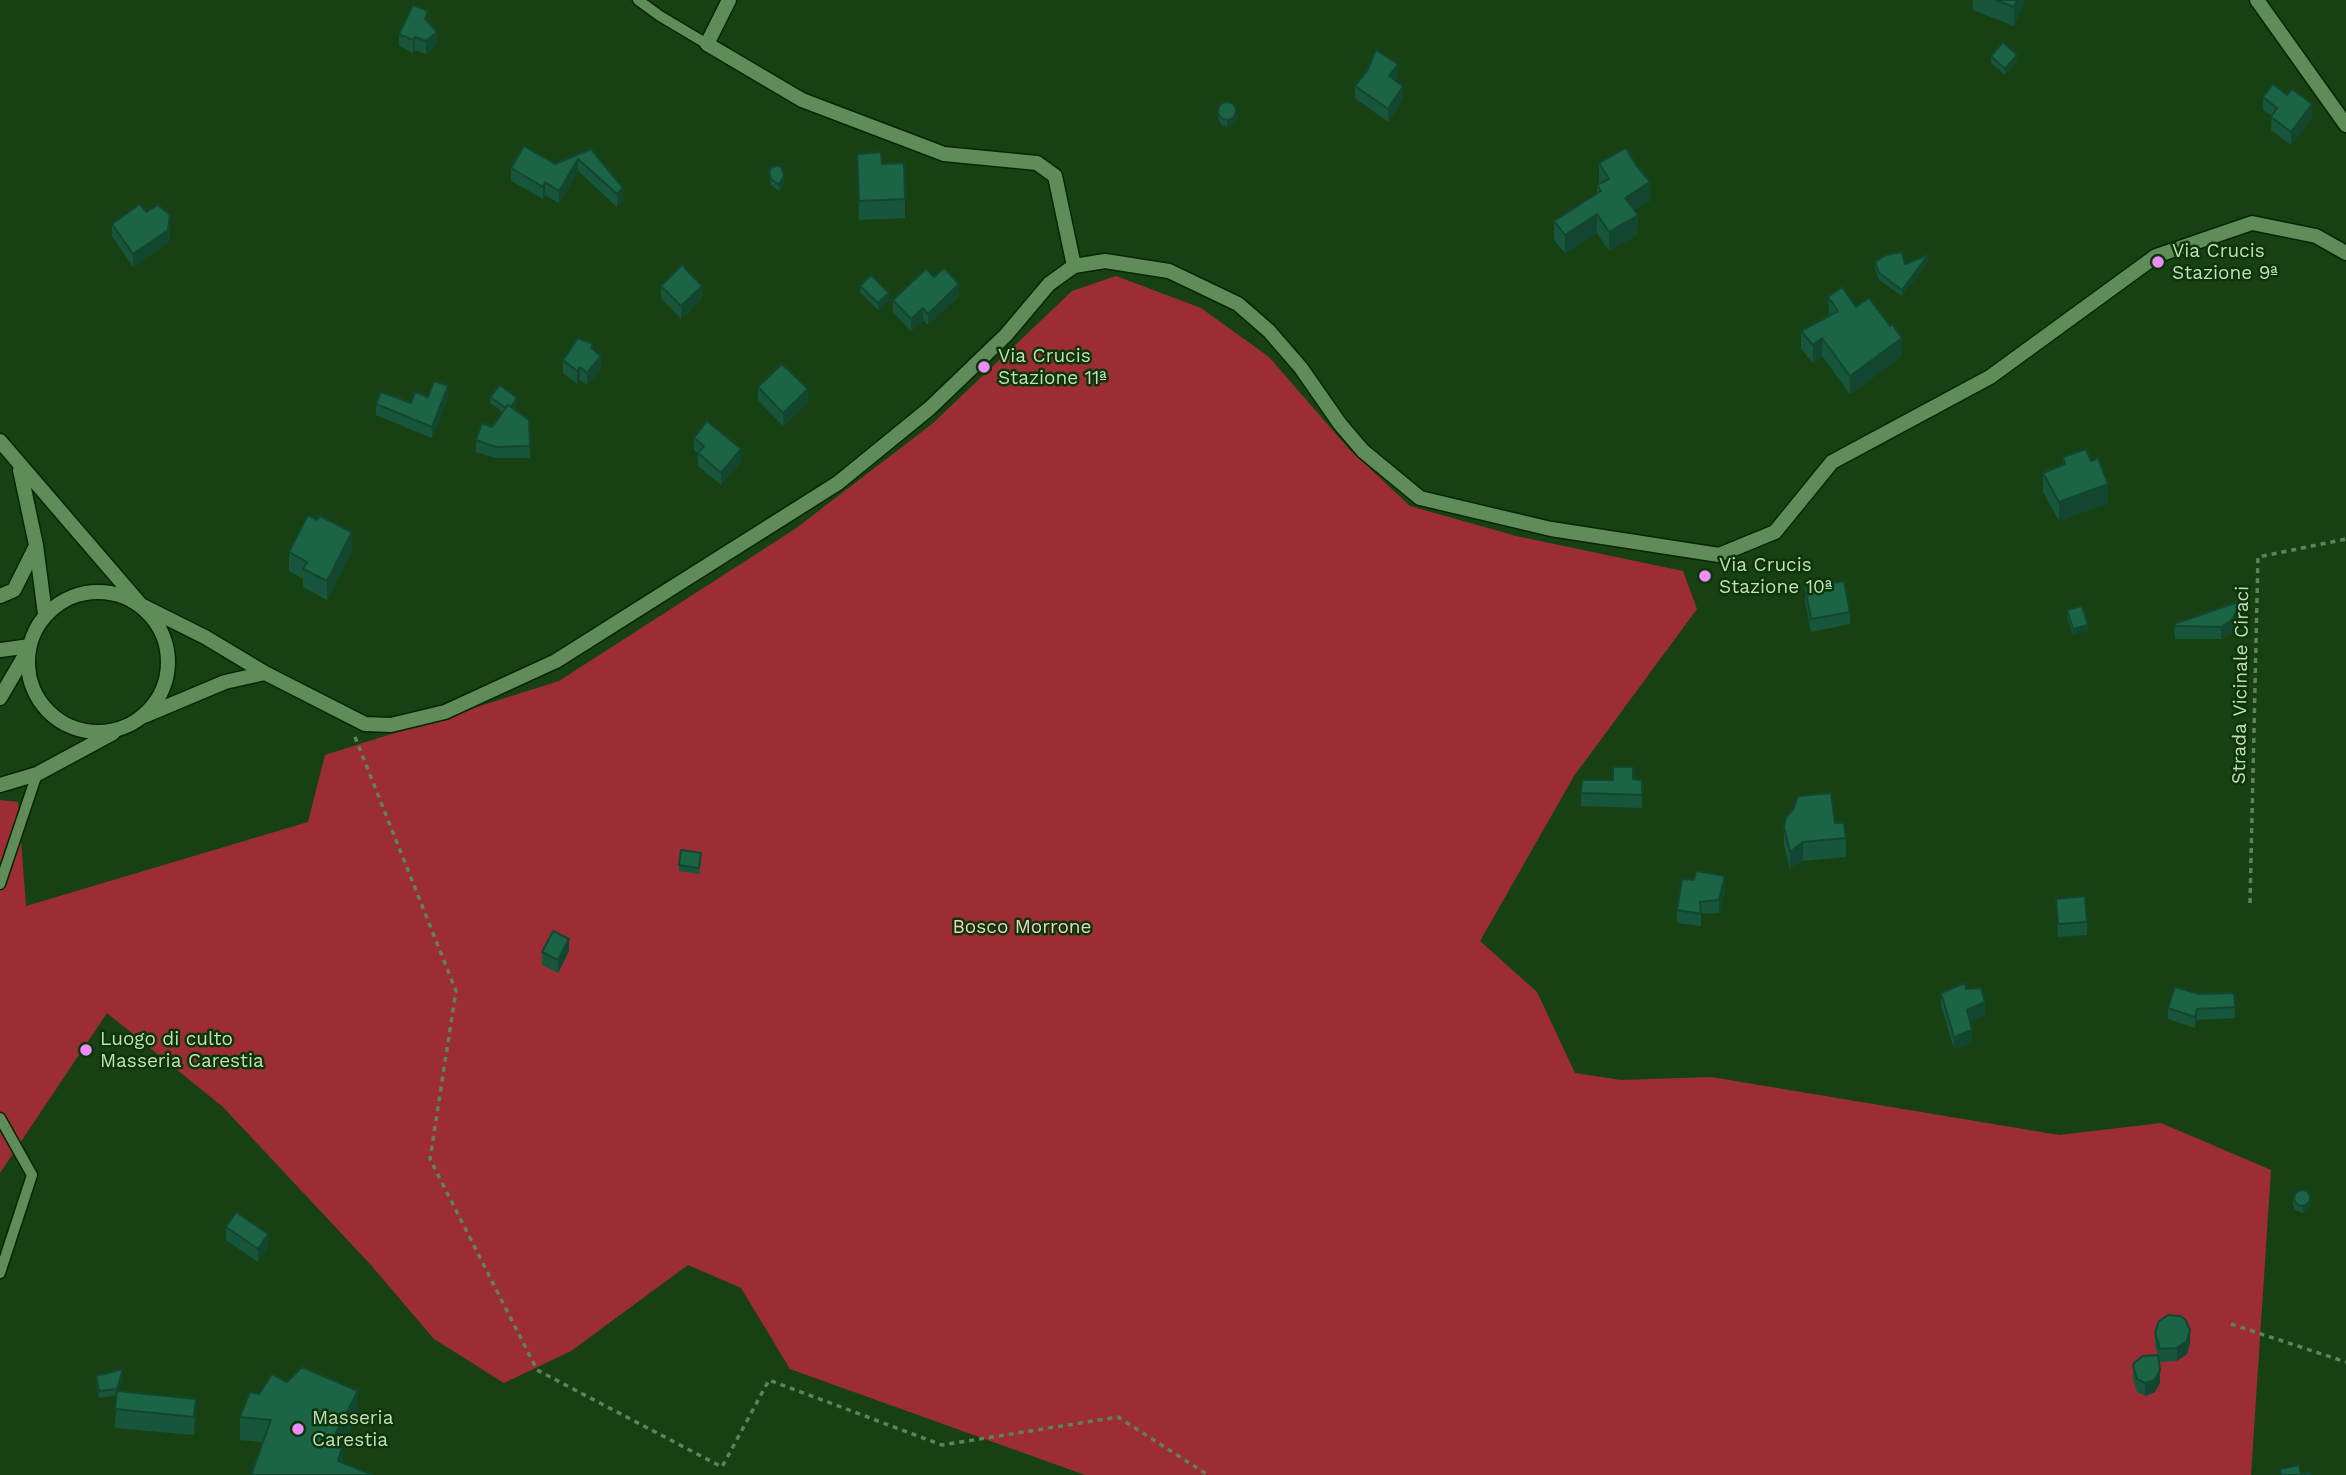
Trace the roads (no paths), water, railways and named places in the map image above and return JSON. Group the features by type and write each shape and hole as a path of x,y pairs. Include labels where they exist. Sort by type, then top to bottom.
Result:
{"street":[{"path":"729,0 706,44 802,100 944,154 1037,163 1055,176 1074,267"},
{"path":"2257,0 2346,125"},
{"path":"0,698 45,614 61,602 101,594 122,595 365,724 391,725 445,712 556,661 838,483 930,408 1006,335 1049,285 1074,267 1105,261 1169,271 1238,304 1269,331 1301,368 1363,452 1420,498 1550,529 1719,555 1775,532 1832,462 1990,377 2156,256 2252,223 2316,236 2346,253"},
{"path":"0,441 164,635 169,675 160,696 140,717"},
{"path":"19,465 36,545 45,614"},
{"path":"0,596 14,590 36,545"},
{"path":"0,650 30,646"},
{"path":"30,646 29,667 34,690 41,703 58,720 79,730 102,732 125,726"},
{"path":"0,785 37,774 140,717 225,682 265,673"}],"lane":[{"path":"638,0 706,44"},
{"path":"0,884 37,774"},
{"path":"0,1118 32,1175 0,1273"}],"place":[{"name":"Via Crucis Stazione 9ª","path":"2158,262"},
{"name":"Via Crucis Stazione 11ª","path":"984,367"},
{"name":"Via Crucis Stazione 10ª","path":"1705,576"},
{"name":"Luogo di culto Masseria Carestia","path":"86,1050"},
{"name":"Masseria Carestia","path":"298,1429"}],"park label":[{"name":"Bosco Morrone","path":"1022,927"}]}
